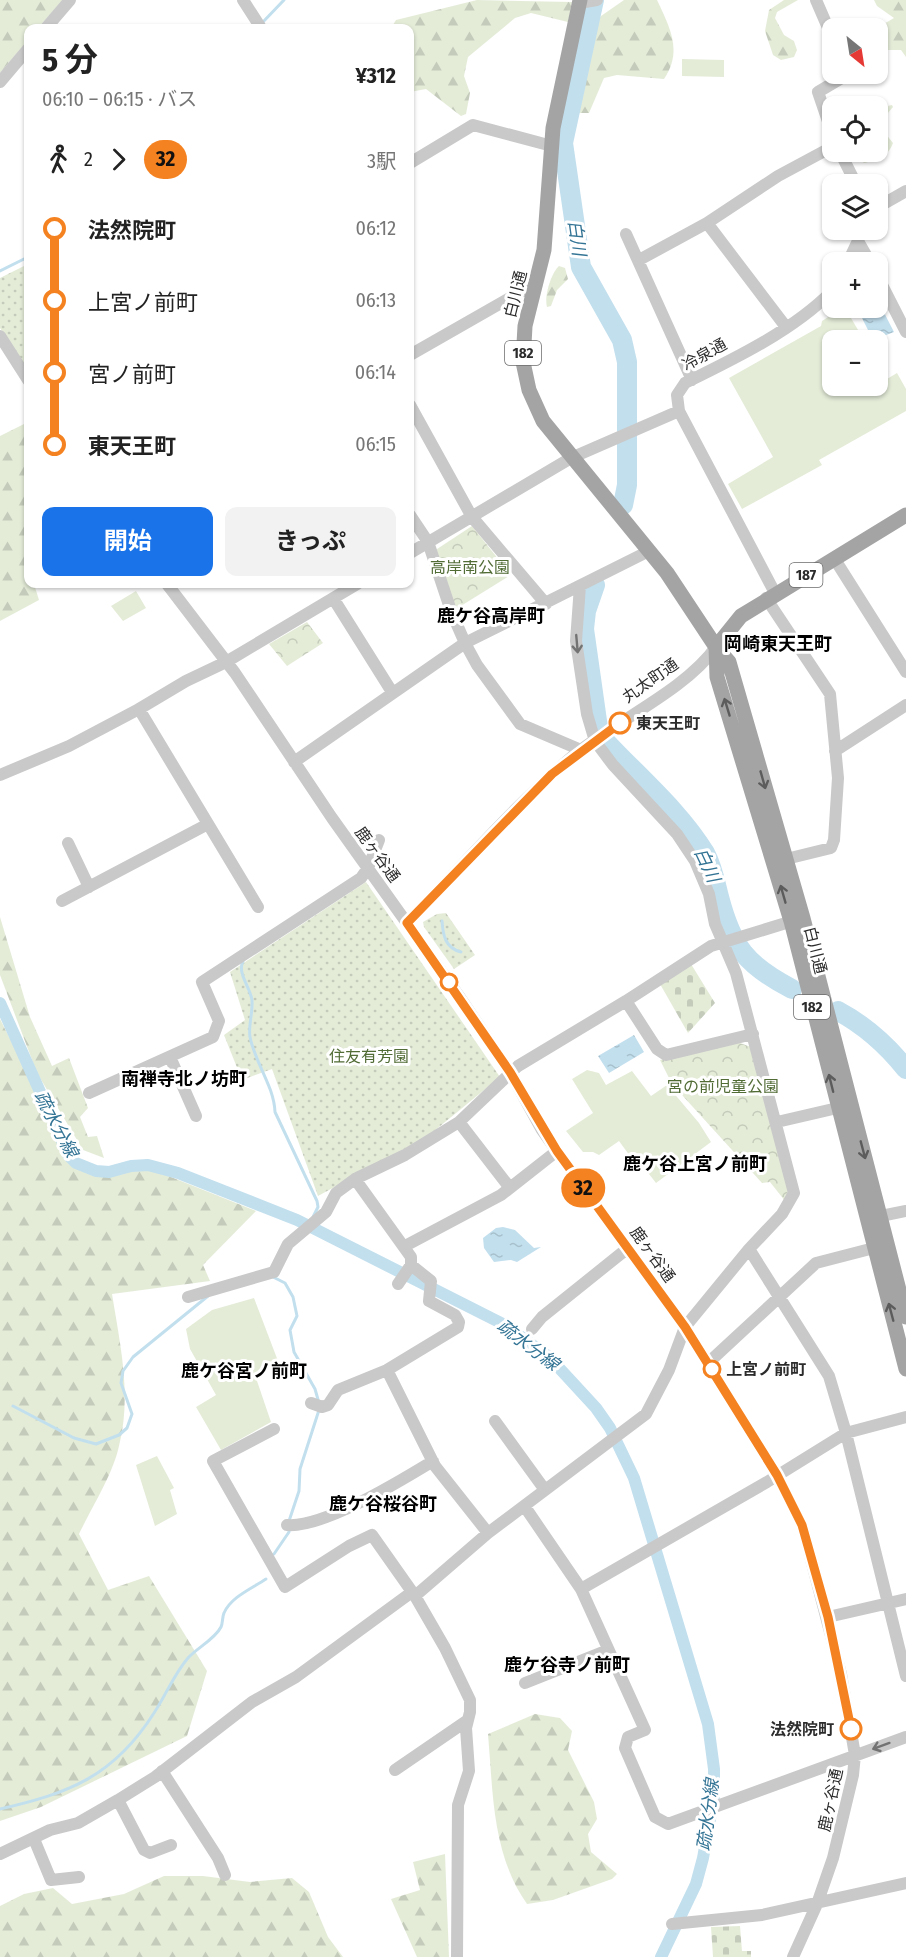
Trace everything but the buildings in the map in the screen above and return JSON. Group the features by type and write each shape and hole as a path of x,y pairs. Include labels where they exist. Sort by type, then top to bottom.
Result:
{"main road":[{"name":"白川通","path":"586,2 553,128 549,213 525,326 523,352 529,390 543,421 667,573 716,647 729,662 874,1218 906,1317"},
{"name":"丸太町通","path":"716,647 741,616 906,515"},
{"name":"白川通","path":"874,1218 874,1248 906,1369"}],"street":[{"path":"49,24 70,0"},
{"path":"243,0 258,24"},
{"path":"816,0 824,18"},
{"path":"0,82 24,54"},
{"path":"822,104 818,92 831,84"},
{"path":"414,161 473,125 552,146"},
{"path":"639,260 707,223 778,176 822,152"},
{"path":"888,201 906,191"},
{"path":"707,223 786,327"},
{"path":"626,234 692,380"},
{"path":"414,353 522,291 534,291"},
{"path":"888,297 906,332"},
{"name":"冷泉通","path":"679,411 677,395 685,383 786,327 822,302"},
{"path":"0,336 24,374"},
{"path":"414,551 571,458 679,411 771,596 830,694 838,778 834,840 831,848 780,860"},
{"path":"414,412 472,517 546,604"},
{"path":"414,521 428,542 440,582 465,643 477,665 520,724 580,750"},
{"path":"294,762 465,643 649,551"},
{"path":"834,558 906,672"},
{"path":"0,1854 50,1830 78,1823 162,1771 252,1702 296,1677 413,1594 488,1533 639,1420 651,1406 685,1327 749,1249 782,1214 795,1193 736,973 709,894 695,861 677,834 613,765 595,741 576,642 580,586"},
{"name":"鹿ヶ谷通","path":"170,588 226,662 510,1072 557,1151 685,1327 777,1475 802,1525 828,1617 841,1674 855,1755 843,1821 817,1904 793,1957"},
{"path":"0,775 69,746 139,709 186,681 226,662 350,588"},
{"path":"333,598 392,692"},
{"name":"丸太町通","path":"407,923 552,774 580,750 700,667 716,647"},
{"path":"836,751 906,705"},
{"path":"139,709 258,907"},
{"path":"62,901 208,824"},
{"path":"89,1093 213,1037 219,1021 202,982 360,878 368,868 379,840"},
{"path":"68,843 89,887"},
{"path":"188,1297 274,1272 288,1244 326,1212 336,1193 356,1179 405,1155 459,1122 510,1072 724,941 797,920"},
{"path":"626,1002 657,1049 666,1055 753,1034"},
{"path":"170,1057 196,1116"},
{"path":"777,1122 844,1106"},
{"path":"459,1122 510,1188"},
{"path":"405,1246 510,1188 557,1151"},
{"path":"316,1405 328,1405 338,1390 387,1370 458,1328 459,1322 455,1315 429,1301 432,1281 404,1276 411,1257 356,1179"},
{"path":"874,1218 906,1211"},
{"path":"532,1329 542,1317 628,1248"},
{"path":"708,1363 816,1263 874,1248"},
{"path":"749,1249 829,1376 846,1433 906,1676"},
{"path":"387,1370 434,1461 488,1533"},
{"path":"581,1589 846,1433 906,1417"},
{"path":"495,1421 545,1490"},
{"path":"274,1429 213,1461 285,1587 349,1546 372,1535 413,1594 445,1648 470,1700 466,1728 469,1771 458,1805 457,1957"},
{"path":"289,1526 308,1524 388,1488 434,1461"},
{"path":"525,1507 581,1589 645,1730 628,1737 625,1748 655,1817 668,1824 906,1737"},
{"path":"828,1617 906,1599"},
{"path":"525,1683 608,1650"},
{"path":"395,1770 468,1720"},
{"path":"162,1771 218,1858 225,1875"},
{"path":"118,1800 144,1850 150,1853 171,1845"},
{"path":"34,1839 51,1880 80,1877"},
{"path":"677,1924 762,1915 906,1883"}],"green space":[{"path":"0,0 63,0 42,24 24,24 24,45 0,73"},
{"path":"477,0 572,2 568,22 531,13 515,18 468,57 464,76 470,93 466,114 461,116 426,89 414,91 414,24 394,24 396,20"},
{"path":"624,0 657,0 670,30 674,49 670,69 664,79 617,75 604,78 589,113 579,113 574,107 594,27 601,16"},
{"path":"784,0 798,0 777,12 775,18 784,35 794,41 797,50 794,57 781,60 773,55 765,31 769,10"},
{"path":"874,0 906,0 906,57 901,50 888,50 888,22 894,18 877,6"},
{"path":"682,59 724,60 724,77 682,76"},
{"path":"888,137 893,143 888,152"},
{"path":"24,266 24,364 0,328 0,278"},
{"path":"559,266 565,268 568,279 557,290 551,306 547,307 546,297 549,285"},
{"path":"827,318 851,318 858,330 822,330 822,396 888,396 888,378 897,373 906,389 906,411 819,460 822,465 742,509 728,484 773,457 729,378 821,326 822,321"},
{"path":"24,424 24,588 35,588 39,600 0,621 0,436"},
{"name":"高岸南公園","path":"472,526 511,575 456,609 434,551"},
{"path":"136,591 146,608 123,621 111,606"},
{"path":"307,622 323,643 287,666 269,644"},
{"name":"住友有芳園","path":"366,882 500,1077 428,1136 318,1196 272,1069 242,1080 224,1035 245,1020 230,972"},
{"path":"446,913 475,955 454,969 424,927 423,922 437,914"},
{"path":"0,917 30,1017 52,1066 69,1058 88,1108 80,1117 88,1137 97,1136 104,1158 83,1150 37,1073 0,975"},
{"path":"691,964 715,1003 688,1033 660,984"},
{"path":"0,1019 75,1168 156,1171 256,1211 203,1265 210,1281 112,1294 125,1389 123,1427 112,1468 79,1534 108,1590 149,1576 207,1671 187,1736 41,1807 0,1821"},
{"name":"宮の前児童公園","path":"737,1042 751,1047 789,1188 785,1201 770,1182 762,1183 672,1084 660,1060"},
{"path":"587,1070 599,1073 606,1085 632,1071 651,1096 667,1085 699,1123 711,1142 656,1183 642,1165 638,1167 619,1141 599,1155 593,1152 583,1152 566,1131 593,1113 572,1079"},
{"path":"254,1298 278,1361 256,1378 271,1422 221,1450 196,1407 216,1395 190,1349 186,1329 212,1310"},
{"path":"157,1456 174,1488 170,1490 177,1514 155,1526 136,1465"},
{"path":"535,1714 560,1718 572,1731 568,1750 594,1802 597,1819 588,1834 591,1852 617,1874 612,1879 553,1900 527,1904 515,1885 501,1844 493,1800 488,1734"},
{"path":"445,1854 449,1957 417,1957 391,1899 420,1890 413,1862"},
{"path":"164,1876 203,1876 250,1882 292,1878 309,1892 328,1937 343,1957 0,1957 0,1906 24,1894 53,1888 72,1904 124,1894"},
{"path":"740,1926 742,1951 751,1951 751,1957 713,1957 711,1927"}],"water":[{"path":"862,318 887,318 894,332 888,334 888,330 868,330"},
{"path":"634,1035 644,1052 609,1073 598,1056"},
{"path":"496,1228 515,1230 534,1248 541,1247 517,1262 511,1260 494,1262 484,1248 483,1238"}],"waterway":[{"path":"262,23 284,0"},
{"name":"白川","path":"594,0 563,143 581,267 622,340 627,362 627,485 623,505"},
{"path":"0,271 24,259"},
{"name":"白川","path":"595,585 586,611 584,629 598,728"},
{"name":"白川","path":"607,743 672,809 705,853 712,869 729,929 743,953 763,972 792,989"},
{"path":"442,921 444,936 448,944 461,952"},
{"path":"243,961 243,975 252,1000 250,1033 252,1047 271,1093 275,1112 317,1201 318,1207 313,1217"},
{"name":"疏水分線","path":"0,1003 69,1156 76,1163 96,1171 109,1172 131,1166 148,1165 178,1173 297,1220 503,1324 549,1357 596,1408 610,1428 634,1478 708,1724 714,1769 714,1797 696,1884 661,1957"},
{"name":"白川","path":"838,1011 875,1036 906,1069"},
{"path":"273,1277 285,1283 293,1297 297,1316 290,1330 294,1352 315,1389 319,1403"},
{"path":"13,1406 74,1438 96,1444 119,1435 127,1428 132,1414 121,1383 123,1371 133,1357 208,1296"},
{"path":"289,1521 299,1491 300,1469 319,1410"},
{"path":"274,1554 289,1532 289,1527"},
{"path":"0,1809 69,1788 106,1767 139,1735 188,1658 218,1631 222,1625 224,1613 231,1602 266,1579"}],"bus line":[{"name":"32","path":"620,723 580,750 552,774 407,923 510,1072 542,1130 685,1327 777,1475 802,1525 828,1617 851,1729"}],"place":[{"name":"東天王町","path":"620,723"},
{"name":"上宮ノ前町","path":"712,1369"},
{"name":"法然院町","path":"851,1729"}],"district":[{"name":"鹿ケ谷高岸町","path":"491,616"},
{"name":"岡崎東天王町","path":"778,644"},
{"name":"南禅寺北ノ坊町","path":"184,1079"},
{"name":"鹿ケ谷上宮ノ前町","path":"695,1164"},
{"name":"鹿ケ谷宮ノ前町","path":"244,1371"},
{"name":"鹿ケ谷桜谷町","path":"383,1504"},
{"name":"鹿ケ谷寺ノ前町","path":"567,1665"}]}
